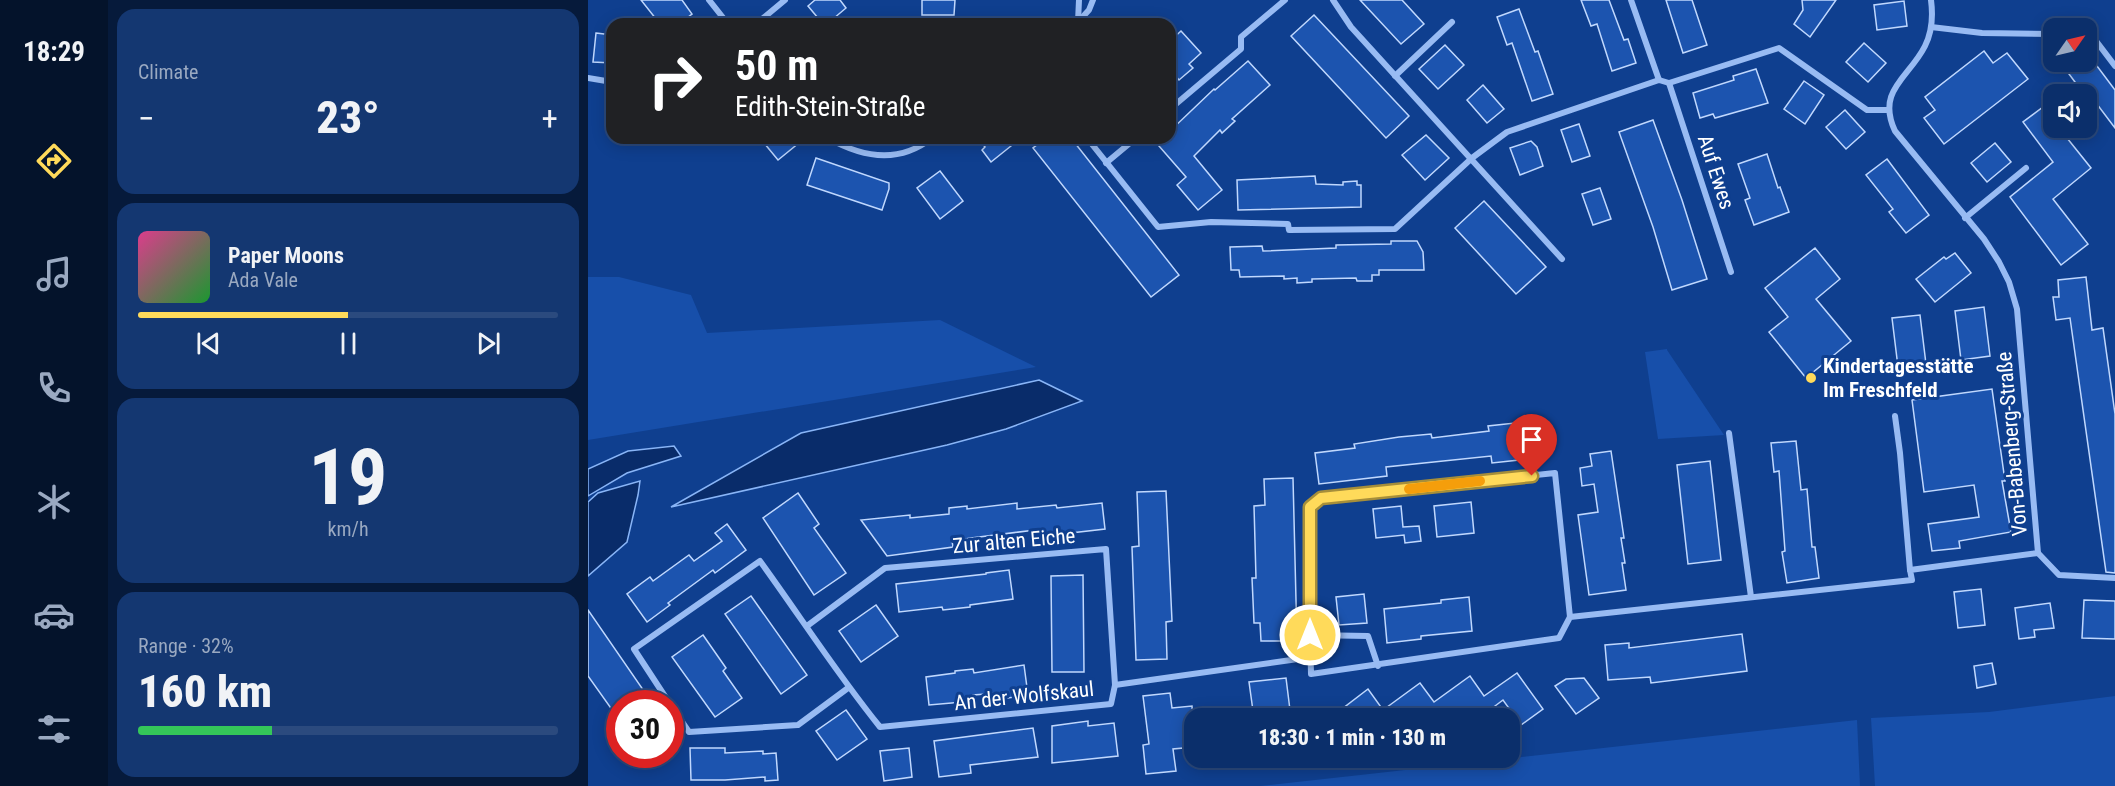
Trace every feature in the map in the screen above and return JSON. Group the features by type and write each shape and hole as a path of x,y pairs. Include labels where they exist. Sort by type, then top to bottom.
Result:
{"street":[{"path":"709,0 723,18"},
{"path":"763,18 785,0"},
{"path":"1077,18 1079,0"},
{"path":"1082,18 1089,10 1093,0"},
{"path":"1176,104 1241,49 1241,37 1286,0"},
{"path":"1333,0 1351,27 1562,259"},
{"path":"1631,0 1659,80"},
{"path":"1092,144 1158,227 1211,222 1288,224 1289,230 1395,229 1472,159 1507,132 1659,80 1669,83 1779,48 1867,110 1888,110 1888,101 1893,89 1926,45 1931,27 1931,0"},
{"path":"1395,76 1452,22"},
{"path":"1931,27 1982,33 2043,34"},
{"path":"2097,42 2115,66"},
{"path":"588,78 606,81"},
{"name":"Auf Ewes","path":"1669,83 1731,272"},
{"name":"Von-Babenberg-Straße","path":"1570,617 1912,580 1910,570 2038,553 2017,309 2009,282 1984,239 1895,131 1888,110"},
{"path":"842,144 864,153 889,156 909,152 922,144"},
{"path":"1106,163 1129,144"},
{"path":"1965,218 2026,168"},
{"path":"1894,416 1900,453 1910,570"},
{"path":"1729,434 1751,597"},
{"path":"1555,473 1570,617 1559,638 1311,674 1310,507 1321,498 1555,473"},
{"name":"Zur alten Eiche","path":"807,626 885,568 1106,549 1115,685"},
{"path":"2038,553 2059,575 2115,578"},
{"name":"An der Wolfskaul","path":"661,690 634,649 760,561 848,688 880,727 1111,704 1115,685 1312,657"},
{"path":"1310,635 1368,636 1378,666"},
{"name":"An der Wolfskaul","path":"684,725 689,732 798,724 848,688"}],"shaded area":[{"path":"588,277 619,277 691,295 707,333 940,320 1036,367 588,440"},
{"path":"1667,349 1724,435 1658,439 1645,352"},
{"path":"1039,380 1082,401 1006,429 947,445 671,507 801,433"},
{"path":"674,446 681,456 627,473 588,496 588,469 628,451"},
{"path":"640,481 627,542 588,576 588,502 598,493"},
{"path":"2115,696 2115,786 1875,786 1871,718 1989,712"},
{"path":"1857,720 1860,786 1260,786 1423,768 1520,768 1520,757"}],"building":[{"path":"641,0 682,0 692,14 687,18 655,18"},
{"path":"815,0 840,0 846,8 834,18 818,18 808,6"},
{"path":"922,0 955,0 954,15 922,15"},
{"path":"1360,0 1402,0 1424,24 1401,44"},
{"path":"1581,0 1609,0 1624,40 1628,39 1636,63 1612,71 1597,24 1591,26"},
{"path":"1666,0 1692,0 1707,45 1683,53"},
{"path":"1802,0 1836,0 1810,37 1794,24 1803,10"},
{"path":"1904,1 1907,26 1877,30 1874,5"},
{"path":"1519,9 1535,52 1538,51 1553,94 1532,101 1512,43 1507,45 1497,17"},
{"path":"1314,15 1409,116 1386,138 1291,36"},
{"path":"1181,31 1201,53 1189,64 1193,68 1179,80 1176,76 1176,36"},
{"path":"596,33 606,34 606,63 593,62"},
{"path":"1864,43 1886,63 1868,82 1846,62"},
{"path":"1445,45 1464,65 1438,89 1419,69"},
{"path":"1984,51 1993,63 2007,53 2028,79 1944,144 1924,118 1935,110 1925,97"},
{"path":"1248,61 1270,85 1232,119 1235,121 1222,133 1220,130 1194,156 1222,190 1198,210 1177,185 1186,177 1157,144 1176,144 1176,125"},
{"path":"2097,66 2115,90 2115,128 2097,104 2097,84 2076,84 2068,72 2097,72"},
{"path":"1756,69 1768,103 1715,118 1713,114 1700,118 1693,93 1734,80 1733,76"},
{"path":"1804,81 1824,95 1805,124 1784,109"},
{"path":"1483,85 1504,109 1487,123 1467,100"},
{"path":"2043,107 2043,138 2067,138 2091,168 2053,199 2088,244 2061,265 2010,197 2053,162 2023,122"},
{"path":"1845,110 1865,132 1846,149 1826,127"},
{"path":"1653,120 1707,279 1672,290 1653,227 1619,132"},
{"path":"1579,124 1590,156 1572,162 1561,130"},
{"path":"1426,135 1449,158 1425,180 1402,155"},
{"path":"1531,141 1537,147 1543,166 1520,175 1510,148"},
{"path":"1995,143 2011,162 1987,182 1971,163"},
{"path":"765,144 798,144 778,160"},
{"path":"983,144 1014,144 991,162 982,150 985,147"},
{"path":"1038,144 1076,144 1179,275 1151,297 1033,148"},
{"path":"1767,154 1789,212 1754,225 1745,200 1750,198 1738,164"},
{"path":"816,158 889,183 882,210 807,185"},
{"path":"1887,159 1929,215 1906,233 1889,212 1893,209 1866,175"},
{"path":"940,171 963,201 940,219 917,188"},
{"path":"1315,176 1316,184 1343,185 1343,182 1357,181 1357,185 1361,185 1361,207 1238,210 1237,180"},
{"path":"1600,188 1611,219 1593,225 1582,194"},
{"path":"1484,201 1546,267 1516,294 1455,228"},
{"path":"1391,241 1417,241 1423,252 1424,270 1379,270 1379,275 1372,275 1372,281 1357,281 1356,278 1312,279 1312,282 1297,283 1297,278 1284,279 1284,276 1240,277 1239,270 1231,270 1230,247 1262,246 1263,251 1336,248 1336,245 1391,244"},
{"path":"1815,248 1840,279 1816,299 1851,341 1806,378 1769,332 1788,317 1765,288"},
{"path":"1955,253 1971,273 1935,302 1916,279 1944,257 1946,259"},
{"path":"2086,277 2092,330 2103,328 2115,414 2115,573 2106,572 2070,318 2056,320 2053,297 2059,297 2058,280"},
{"path":"1984,307 1990,356 1961,360 1955,311"},
{"path":"1920,315 1926,364 1898,367 1892,318"},
{"path":"1992,389 2005,481 2002,481 2011,532 1959,541 1960,548 1932,551 1928,524 1979,517 1974,485 1924,492 1912,400"},
{"path":"1515,423 1519,460 1492,463 1491,456 1386,467 1387,476 1319,484 1315,453 1355,448 1354,444 1399,437 1431,434 1432,438 1489,431 1488,426"},
{"path":"1796,441 1801,490 1807,489 1812,547 1815,547 1819,578 1787,583 1782,552 1785,551 1779,471 1774,472 1771,443"},
{"path":"1611,451 1624,538 1621,538 1626,590 1589,595 1578,515 1598,512 1594,484 1582,486 1580,468 1592,466 1590,454"},
{"path":"1710,461 1721,560 1688,564 1677,465"},
{"path":"1293,478 1297,641 1261,641 1260,623 1254,623 1252,578 1256,578 1254,506 1265,505 1264,479"},
{"path":"1166,491 1172,621 1166,622 1167,659 1136,660 1132,547 1139,546 1137,492"},
{"path":"798,493 819,524 814,528 846,573 814,595 763,518"},
{"path":"1471,502 1474,533 1437,537 1434,506"},
{"path":"1017,503 1017,509 1056,505 1057,508 1102,503 1105,529 1036,537 1035,530 952,541 953,547 887,556 861,520 949,514 949,508 967,506 967,509"},
{"path":"1401,506 1403,527 1419,526 1421,541 1405,543 1404,535 1376,538 1373,509"},
{"path":"727,524 746,550 715,573 713,570 668,603 670,605 647,622 627,594 650,577 653,581 689,555 694,561 722,541 715,533"},
{"path":"1009,570 1013,599 970,605 970,607 943,610 942,607 899,612 896,584"},
{"path":"1083,575 1084,672 1052,672 1051,576"},
{"path":"1981,589 1985,625 1958,628 1954,592"},
{"path":"1364,594 1367,623 1339,625 1336,597"},
{"path":"751,596 807,675 781,694 725,614"},
{"path":"1469,597 1472,631 1421,636 1421,639 1387,643 1384,609 1441,603 1441,600"},
{"path":"2084,600 2115,601 2115,639 2082,638"},
{"path":"2050,603 2054,628 2034,630 2035,637 2019,639 2015,608"},
{"path":"876,605 898,636 861,662 839,631"},
{"path":"588,610 643,690 606,690 606,701 588,676"},
{"path":"1742,634 1747,671 1651,683 1650,677 1608,680 1605,645 1629,643 1629,648"},
{"path":"703,635 726,668 723,671 742,698 715,717 672,657"},
{"path":"1992,663 1996,684 1977,688 1974,666"},
{"path":"1024,665 1028,695 1001,699 1000,693 973,695 974,701 929,705 926,677 955,673 955,671 973,669 974,673"},
{"path":"1517,673 1543,709 1521,725 1520,708 1509,708 1503,700 1492,708 1386,708 1420,683 1434,702 1470,676 1484,696"},
{"path":"1286,678 1290,708 1253,708 1249,682"},
{"path":"1584,678 1599,698 1576,714 1555,686 1566,679"},
{"path":"1368,689 1382,708 1343,708"},
{"path":"1170,693 1172,708 1192,706 1192,708 1184,708 1184,748 1173,749 1176,771 1146,774 1143,745 1149,744 1143,696"},
{"path":"846,710 867,739 837,760 816,731"},
{"path":"1088,721 1088,726 1114,723 1118,756 1052,763 1052,726"},
{"path":"1033,728 1038,757 970,765 971,773 939,777 934,741"},
{"path":"690,748 725,748 725,753 763,751 763,754 776,753 778,780 765,781 765,777 691,780"},
{"path":"909,748 912,777 884,781 880,751"}],"slow traffic":[{"path":"1409,489 1480,481"}],"place":[{"name":"Kindertagesstätte Im Freschfeld","path":"1811,378"}],"route":[{"path":"1310,635 1310,507 1321,498 1532,476"}]}
